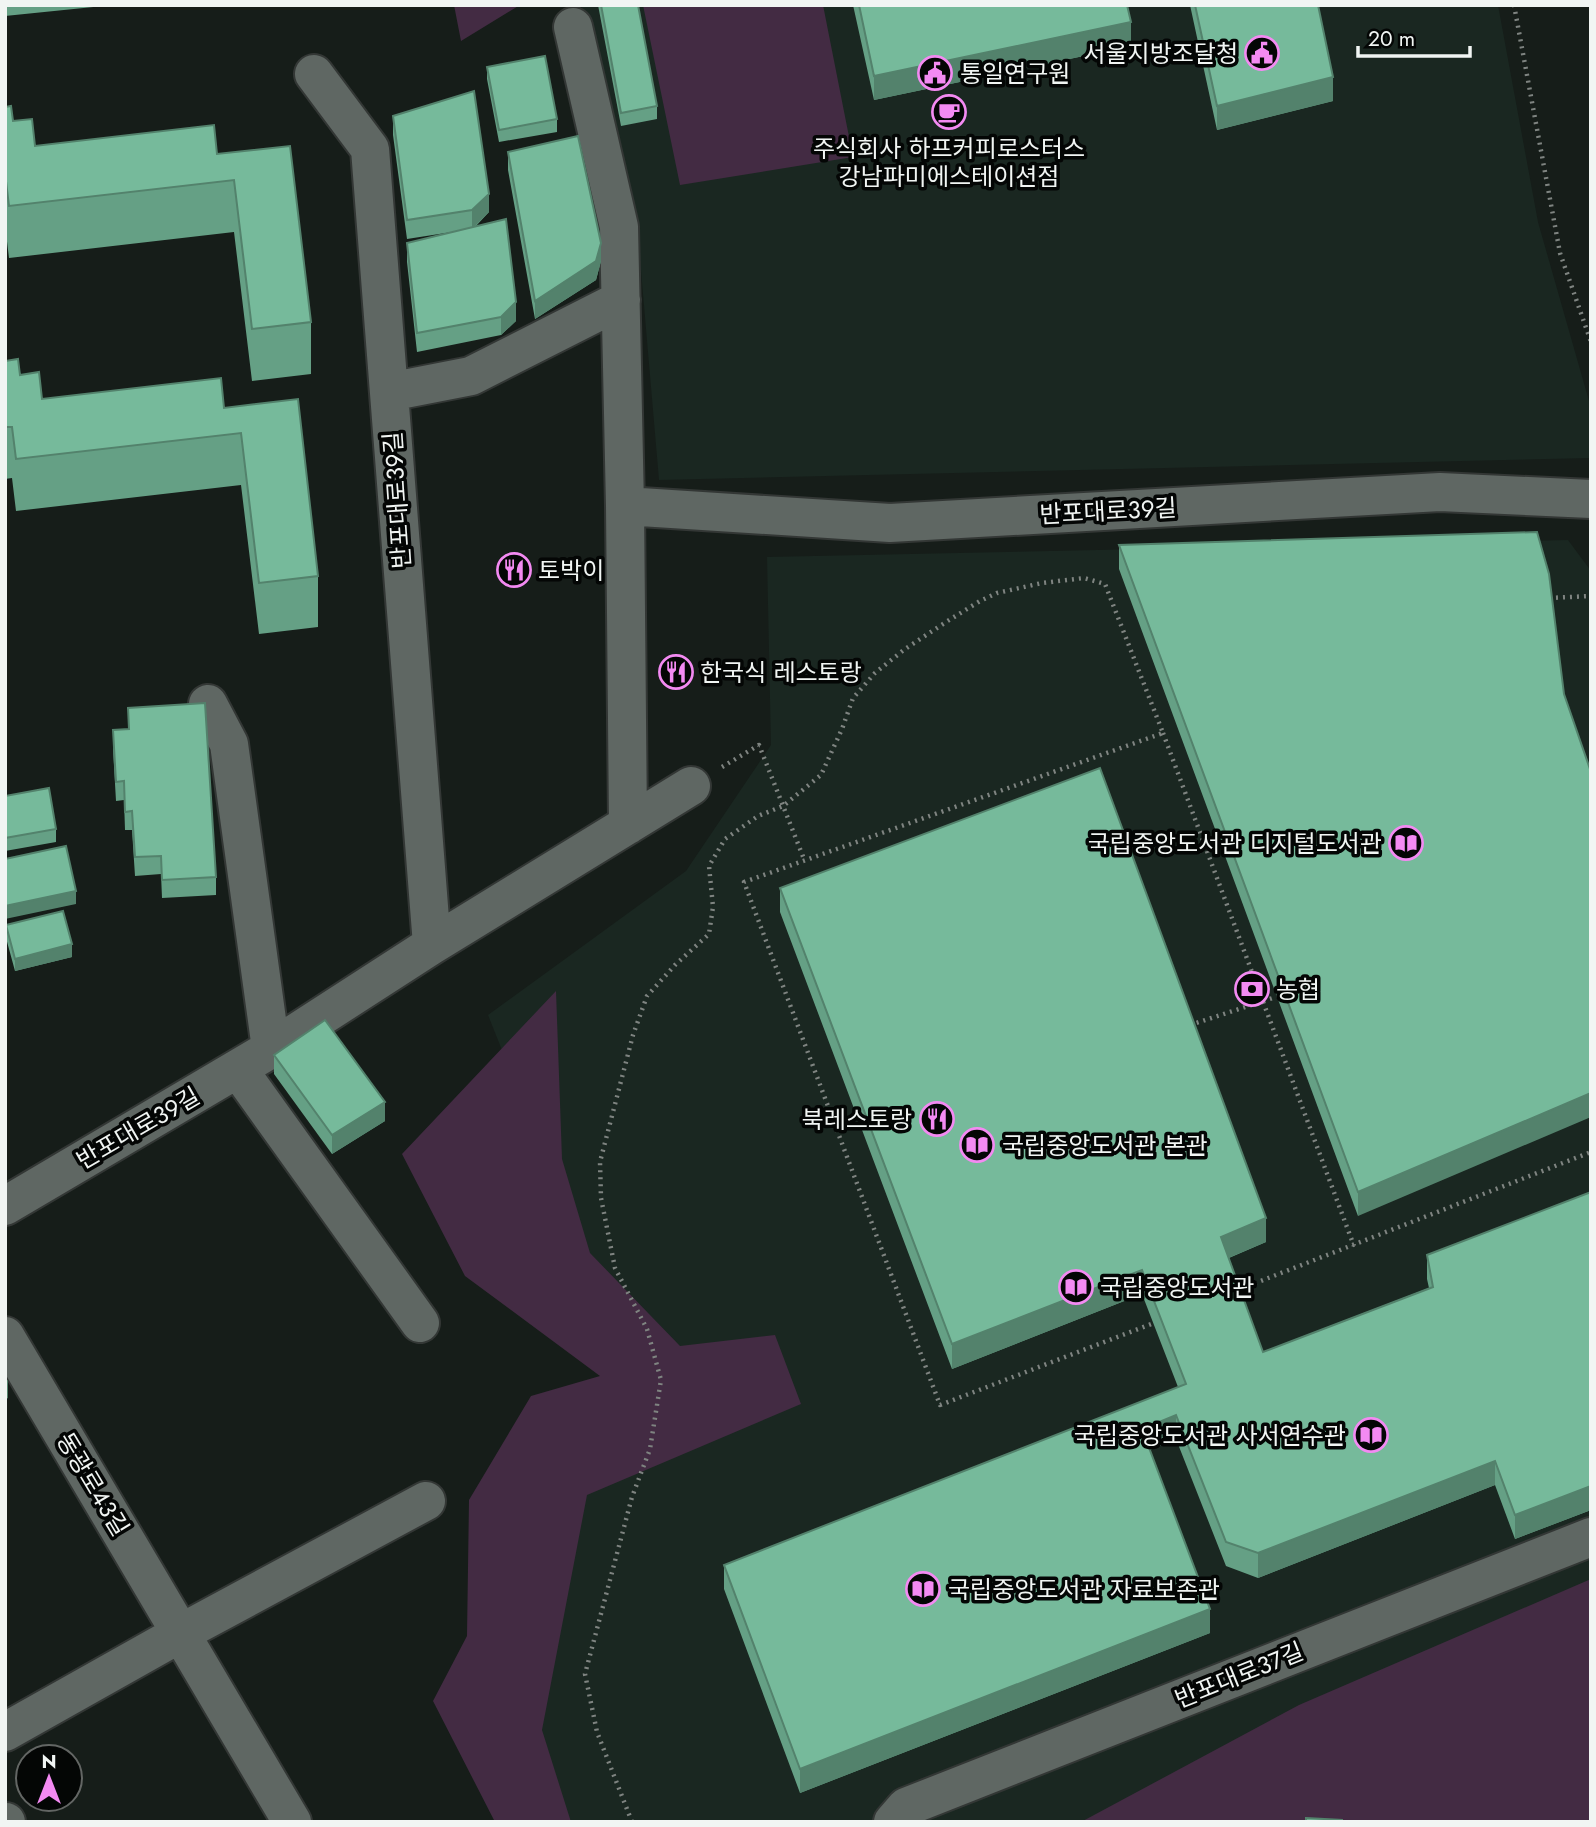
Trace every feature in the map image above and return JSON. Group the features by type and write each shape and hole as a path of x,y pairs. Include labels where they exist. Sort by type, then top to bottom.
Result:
{"street":[{"path":"573,27 619,227 628,825"},
{"name":"반포대로39길","path":"314,74 370,149 432,945"},
{"path":"389,392 471,376 621,300"},
{"name":"반포대로39길","path":"625,506 890,523 1440,492 1591,499"},
{"path":"208,704 229,744 271,1049"},
{"name":"반포대로39길","path":"5,1206 271,1049 432,945 691,786"},
{"path":"238,1069 420,1324"},
{"name":"동광로43길","path":"5,1336 292,1822"},
{"path":"5,1732 181,1633 426,1501"},
{"name":"반포대로37길","path":"893,1822 906,1807 1591,1536"}],"path":[{"path":"1514,5 1560,253 1591,342"},
{"path":"632,1822 597,1732 585,1674 632,1497 650,1449 661,1380 647,1329 615,1268 601,1199 600,1162 633,1035 646,996 709,934 713,907 709,866 725,839 758,816 783,806 821,775 853,698 875,673 905,649 980,601 1016,588 1084,578 1105,584 1354,1245"},
{"path":"1549,598 1591,596"},
{"path":"1162,1320 940,1405 744,882 1163,733"},
{"path":"759,745 804,859"},
{"path":"1186,1026 1290,992"},
{"path":"1227,1295 1591,1152"}],"shaded area":[{"path":"454,5 520,5 461,41"},
{"path":"581,5 1498,5 1538,222 1591,408 1591,458 659,480 640,259"},
{"path":"643,5 823,5 853,157 680,185"},
{"path":"1568,540 1591,571 1591,1629 1144,1822 535,1822 528,1495 659,1445 488,1015 686,871 771,745 767,557"},
{"path":"556,991 562,1159 590,1253 680,1346 775,1335 801,1404 587,1495 542,1730 571,1822 495,1822 433,1701 467,1636 469,1500 531,1396 600,1376 465,1276 402,1154"},
{"path":"1591,1579 1591,1822 1081,1822 1299,1705"}],"building":[{"path":"601,5 638,5 657,106 621,113"},
{"name":"통일연구원","path":"859,5 1127,5 1131,22 874,76"},
{"name":"서울지방조달청","path":"1195,5 1318,5 1333,77 1217,106"},
{"path":"545,56 557,119 499,130 487,67"},
{"path":"474,91 489,194 472,210 407,220 393,116"},
{"path":"11,106 13,121 32,119 35,146 214,125 217,154 290,146 311,322 252,329 234,180 9,206 5,173 5,107"},
{"path":"578,136 601,243 596,261 535,301 508,152"},
{"path":"506,219 516,302 501,317 417,333 407,243"},
{"path":"18,359 20,375 39,372 42,399 221,378 224,408 298,399 318,576 259,583 241,433 16,459 12,427 5,427 5,361"},
{"name":"국립중앙도서관 디지털도서관","path":"1537,532 1549,574 1564,694 1591,772 1591,1093 1358,1192 1119,545"},
{"path":"205,703 216,877 162,880 161,856 135,857 132,811 125,812 124,781 116,782 113,730 129,729 128,708"},
{"name":"국립중앙도서관","path":"1100,768 1266,1218 1221,1237 1263,1352 1433,1287 1427,1255 1591,1192 1591,1486 1515,1515 1495,1461 1258,1553 1226,1542 1176,1415 1142,1429 1210,1609 800,1769 724,1565 1186,1384 1142,1270 952,1344 780,888"},
{"path":"49,788 56,829 5,838 5,796"},
{"path":"66,846 76,891 5,906 5,859"},
{"path":"63,911 72,944 15,959 6,925"},
{"path":"325,1020 385,1102 332,1135 274,1055"},
{"path":"1306,1818 1342,1820 1342,1822 1306,1822"}],"place":[{"name":"서울지방조달청","path":"1262,53"},
{"name":"통일연구원","path":"935,73"},
{"name":"주식회사 하프커피로스터스 강남파미에스테이션점","path":"949,112"},
{"name":"토박이","path":"514,570"},
{"name":"한국식 레스토랑","path":"676,672"},
{"name":"국립중앙도서관 디지털도서관","path":"1406,843"},
{"name":"농협","path":"1252,989"},
{"name":"북레스토랑","path":"937,1119"},
{"name":"국립중앙도서관 본관","path":"977,1145"},
{"name":"국립중앙도서관","path":"1076,1287"},
{"name":"국립중앙도서관 사서연수관","path":"1371,1435"},
{"name":"국립중앙도서관 자료보존관","path":"923,1589"}]}
